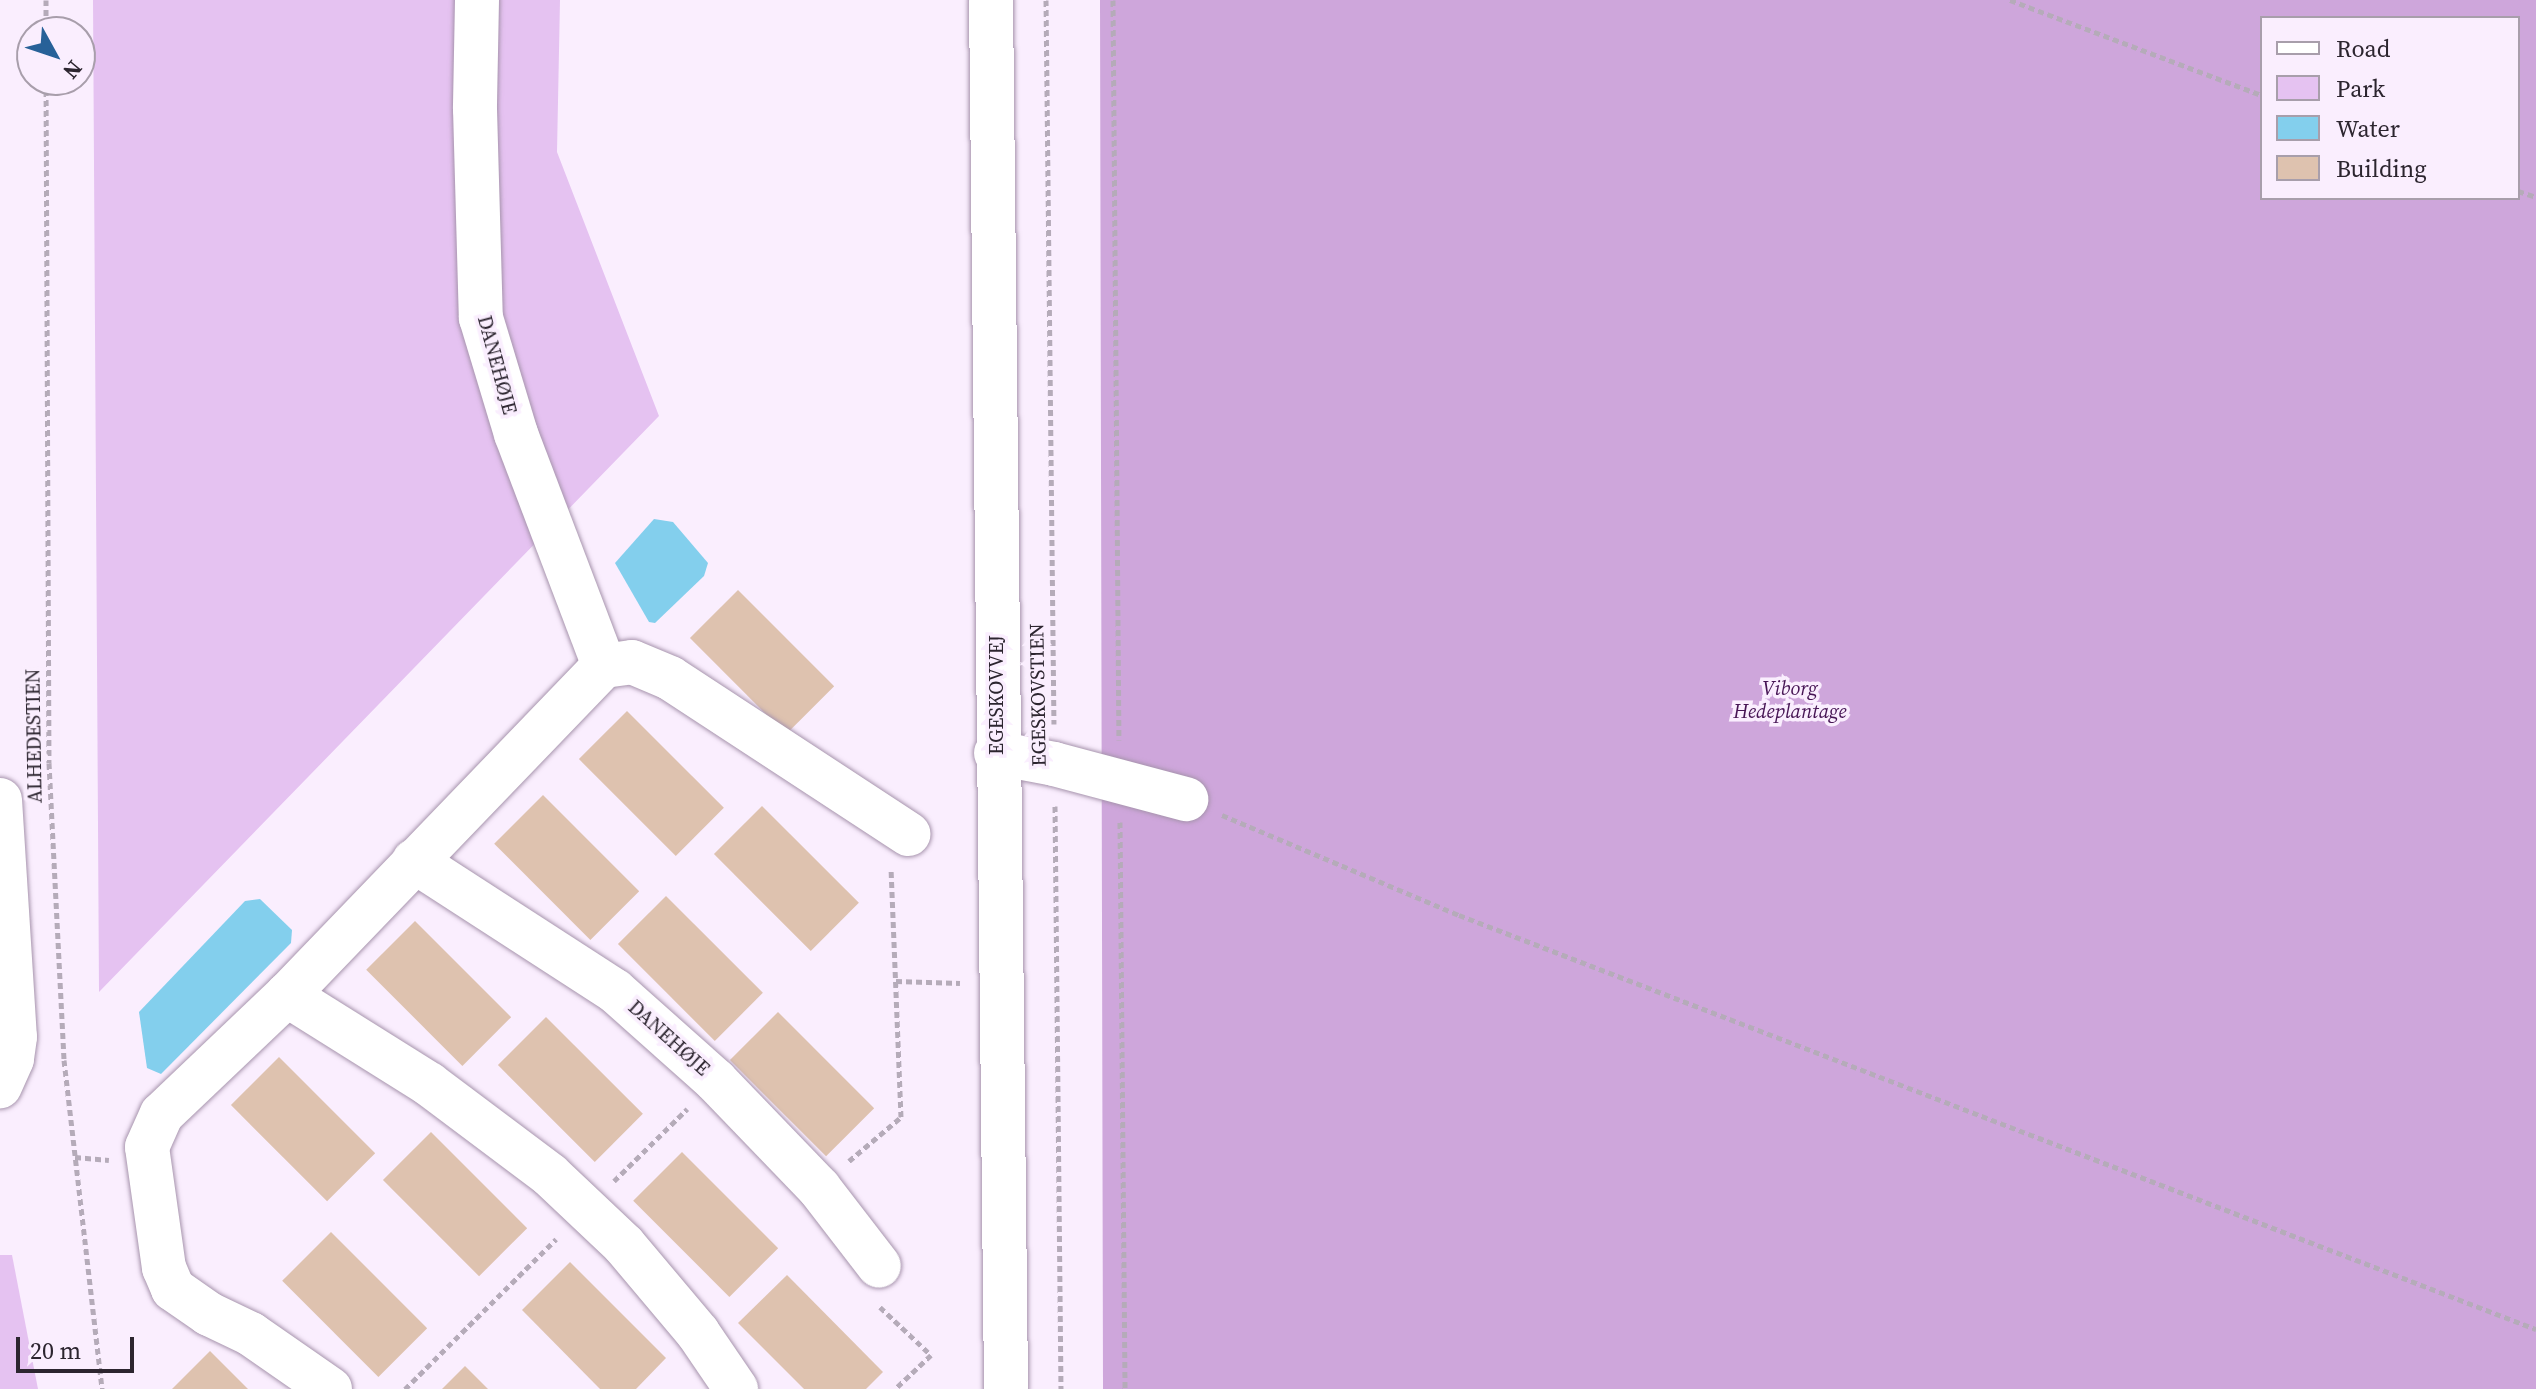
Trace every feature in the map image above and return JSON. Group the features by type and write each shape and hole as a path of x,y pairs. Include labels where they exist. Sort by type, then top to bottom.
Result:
{"street":[{"name":"DANEHØJE","path":"477,0 475,109 481,318 516,434 604,666"},
{"name":"EGESKOVVEJ","path":"991,0 996,753 1006,1389"},
{"path":"330,1389 251,1334 209,1314 173,1289 164,1268 147,1147 162,1114 287,995 604,666 632,662 670,678 899,828"},
{"path":"996,753 1054,764 1186,799"},
{"path":"0,800 15,1037 12,1059 0,1086"},
{"name":"DANEHØJE","path":"414,861 615,991 716,1081 819,1188 879,1266"},
{"path":"287,995 429,1084 550,1175 624,1245 698,1333 736,1389"}],"path":[{"name":"EGESKOVSTIEN","path":"1046,0 1061,1389"},
{"path":"1113,0 1125,1389"},
{"path":"2010,0 2260,94"},
{"name":"ALHEDESTIEN","path":"46,96 49,763 64,1060 102,1389"},
{"path":"1186,799 1459,915 2536,1329"},
{"path":"819,1188 901,1117 896,981 899,828"},
{"path":"896,981 1000,984"},
{"path":"879,1266 871,1299 931,1355 895,1389"}],"green space":[{"path":"93,0 560,0 557,152 659,416 99,992 94,96 96,96 96,16 93,16"},
{"name":"Viborg Hedeplantage","path":"1100,0 2536,0 2536,1389 1103,1389"},
{"path":"0,1255 12,1255 38,1389 0,1389"}],"water":[{"path":"654,519 673,522 708,563 704,576 655,623 649,622 615,563"},
{"path":"260,899 292,930 291,943 161,1074 147,1068 139,1012 245,901"}],"building":[{"path":"738,590 834,686 786,734 690,638"},
{"path":"627,711 724,808 676,856 579,759"},
{"path":"543,795 639,891 590,940 494,844"},
{"path":"762,806 859,903 811,951 714,854"},
{"path":"666,896 763,993 715,1041 618,944"},
{"path":"415,921 511,1017 462,1066 366,970"},
{"path":"778,1012 874,1108 826,1156 730,1060"},
{"path":"546,1017 643,1114 595,1162 498,1065"},
{"path":"279,1057 375,1153 327,1201 231,1105"},
{"path":"431,1132 527,1228 479,1276 383,1180"},
{"path":"682,1152 778,1248 729,1297 633,1201"},
{"path":"331,1232 427,1328 378,1377 282,1281"},
{"path":"570,1262 666,1358 636,1389 600,1389 522,1310"},
{"path":"787,1275 883,1372 866,1389 804,1389 738,1323"},
{"path":"210,1351 248,1389 172,1389"},
{"path":"465,1366 488,1389 442,1389"}]}
